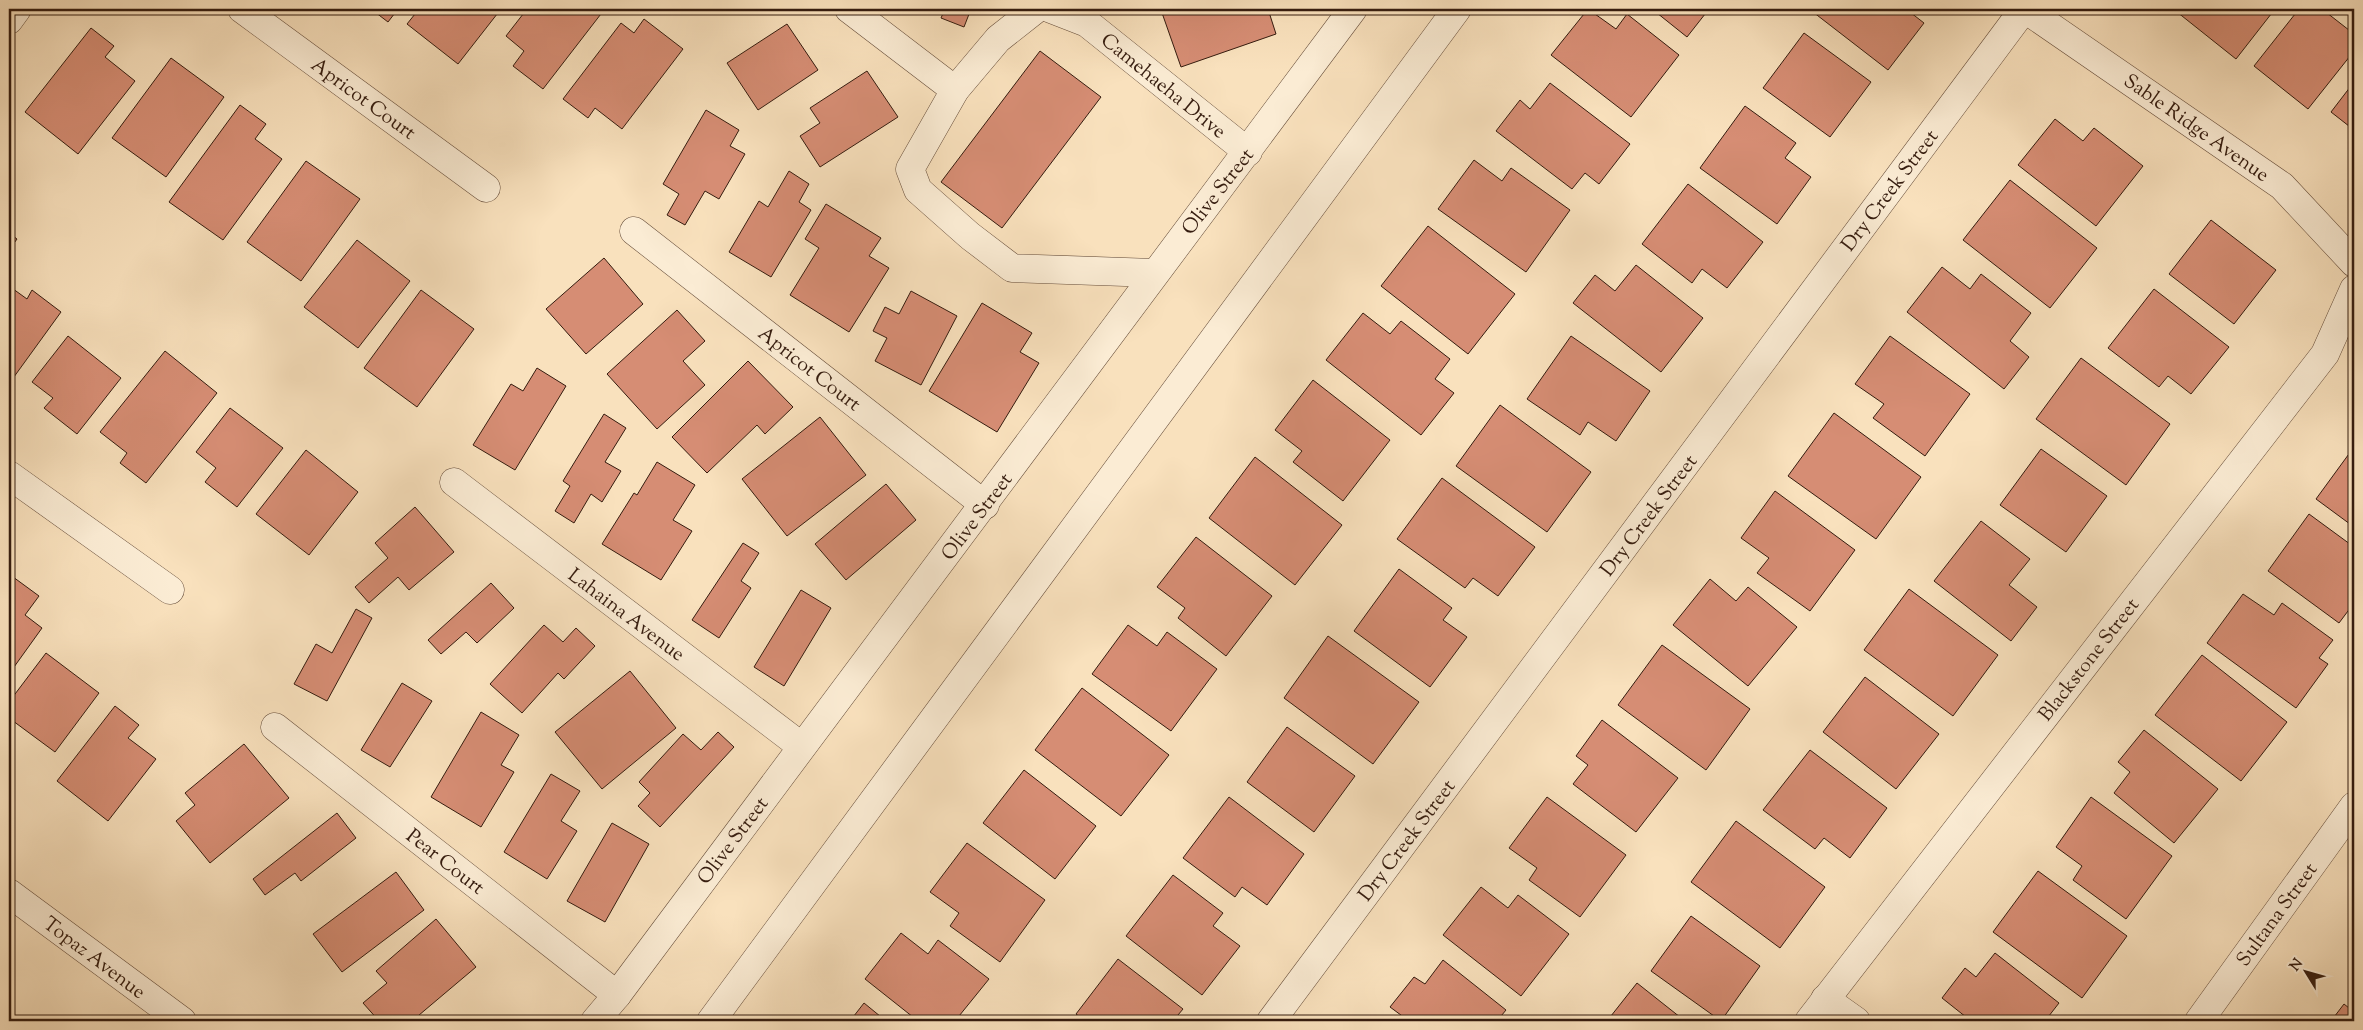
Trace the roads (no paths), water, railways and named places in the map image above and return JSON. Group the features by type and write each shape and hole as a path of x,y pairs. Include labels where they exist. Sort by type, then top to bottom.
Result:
{"street":[{"path":"9,20 17,9"},
{"name":"Apricot Court","path":"242,9 486,188"},
{"path":"849,9 955,90"},
{"path":"1036,9 998,39 955,90 910,170 918,190 970,236 1012,268 1154,273"},
{"name":"Camehaeha Drive","path":"1051,9 1087,23 1248,152"},
{"name":"Olive Street","path":"595,1021 617,995 801,746 985,505 1154,273 1248,152 1353,9"},
{"path":"711,1021 1457,9"},
{"name":"Sable Ridge Avenue","path":"2024,9 2282,186 2354,263"},
{"name":"Dry Creek Street","path":"1271,1021 2024,9"},
{"name":"Apricot Court","path":"634,231 985,505"},
{"name":"Blackstone Street","path":"1809,1021 2325,354 2354,288"},
{"path":"9,475 170,590"},
{"name":"Lahaina Avenue","path":"454,482 801,746"},
{"name":"Pear Court","path":"276,727 617,995"},
{"name":"Sultana Street","path":"2199,1021 2354,806"},
{"name":"Topaz Avenue","path":"9,893 182,1021"},
{"path":"1825,999 1856,1021"}]}
